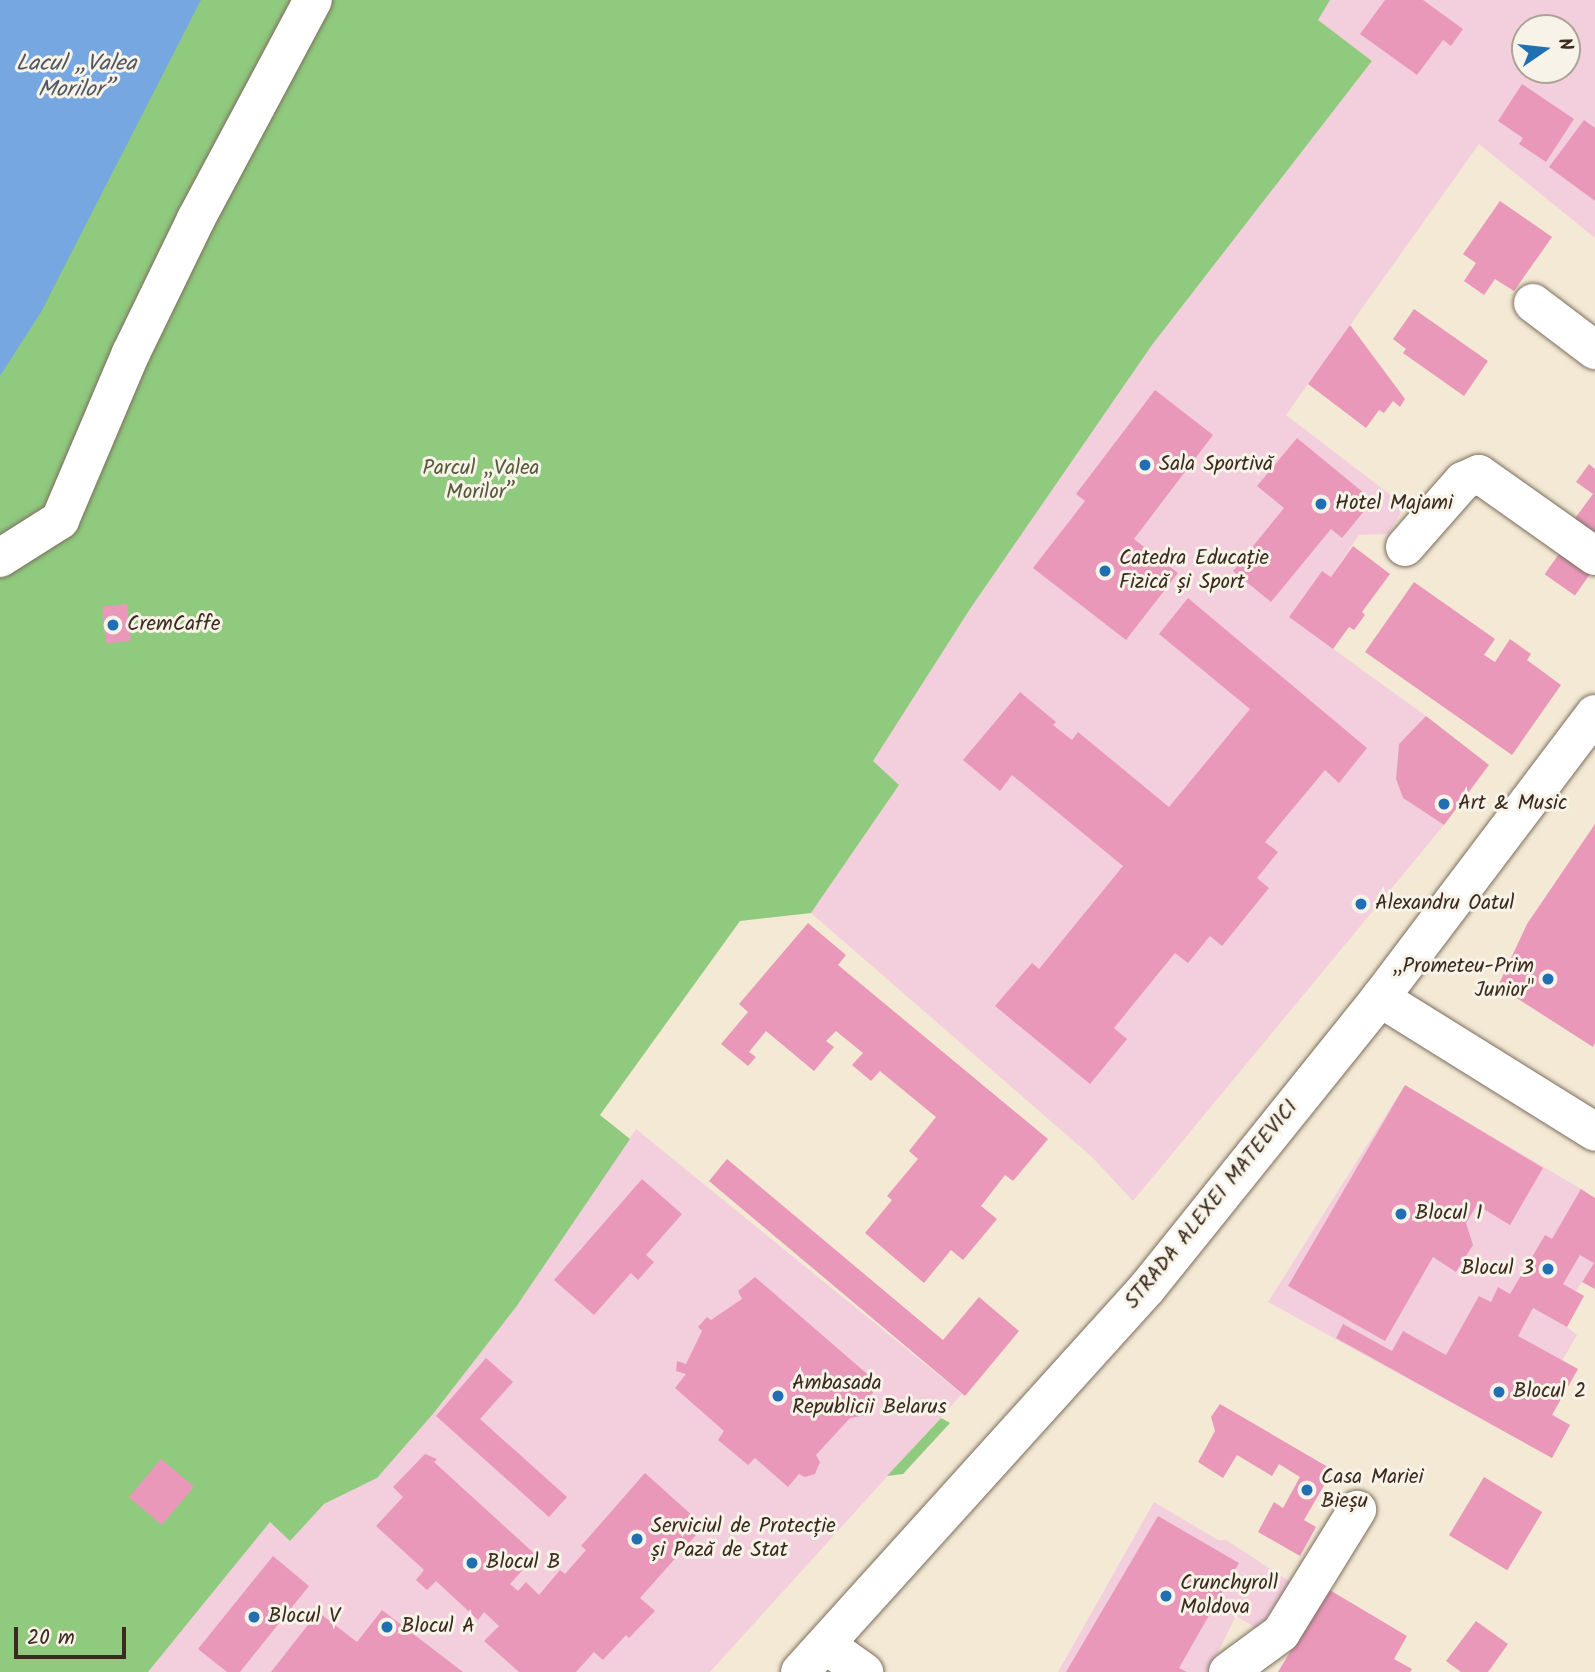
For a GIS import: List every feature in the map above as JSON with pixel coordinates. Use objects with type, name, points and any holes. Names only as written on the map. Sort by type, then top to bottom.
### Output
[{"type":"main road","points":[[0,558],[60,520],[131,353],[196,219],[313,0]]},
{"type":"main road","points":[[1533,303],[1595,350]]},
{"type":"main road","points":[[1405,547],[1463,481],[1479,474],[1595,556]]},
{"type":"main road","name":"STRADA ALEXEI MATEEVICI","points":[[800,1672],[1147,1288],[1380,998],[1595,715]]},
{"type":"main road","points":[[1380,998],[1595,1132]]},
{"type":"main road","points":[[1228,1672],[1281,1633],[1357,1510]]},
{"type":"main road","points":[[825,1645],[864,1672]]},
{"type":"shaded area","points":[[1330,0],[1595,0],[1595,238],[1479,144],[1286,415],[1405,506],[1388,534],[1359,535],[1331,577],[1322,571],[1289,617],[1426,716],[1399,744],[1396,779],[1403,798],[1444,825],[1133,1201],[1092,1157],[811,913],[899,785],[872,762],[970,609],[1152,345],[1372,61],[1317,20]]},
{"type":"shaded area","points":[[1405,1085],[1581,1189],[1594,1263],[1576,1291],[1584,1296],[1567,1327],[1577,1335],[1562,1361],[1552,1414],[1570,1425],[1552,1458],[1268,1302]]},
{"type":"shaded area","points":[[636,1129],[962,1394],[710,1672],[148,1672],[270,1522],[290,1540],[324,1504],[377,1478],[433,1414],[516,1307]]},
{"type":"shaded area","name":"Crunchyroll Moldova","points":[[1154,1502],[1218,1540],[1226,1540],[1301,1589],[1271,1637],[1236,1616],[1208,1672],[1058,1672]]},
{"type":"green space","name":"Parcul „Valea Morilor”","points":[[0,0],[1330,0],[1318,20],[1372,61],[1152,345],[970,609],[873,761],[899,785],[811,913],[740,921],[600,1115],[630,1139],[516,1307],[433,1414],[377,1478],[324,1504],[290,1541],[270,1522],[148,1672],[0,1672]]},
{"type":"green space","points":[[941,1418],[950,1423],[903,1474],[887,1476]]},
{"type":"water","name":"Lacul „Valea Morilor”","points":[[0,0],[201,0],[41,312],[0,376]]},
{"type":"building","points":[[1385,0],[1423,0],[1463,29],[1451,46],[1443,40],[1417,75],[1360,34]]},
{"type":"building","points":[[1522,84],[1574,119],[1546,162],[1519,144],[1523,138],[1498,121]]},
{"type":"building","points":[[1584,120],[1595,128],[1595,201],[1549,167]]},
{"type":"building","points":[[1500,201],[1552,237],[1514,291],[1495,279],[1484,295],[1464,281],[1476,263],[1463,254]]},
{"type":"building","points":[[1414,309],[1488,361],[1464,396],[1403,353],[1406,349],[1393,339]]},
{"type":"building","points":[[1350,325],[1405,399],[1400,407],[1393,401],[1384,413],[1379,410],[1366,428],[1308,384]]},
{"type":"building","points":[[1155,390],[1213,435],[1134,539],[1178,573],[1126,640],[1033,568],[1085,501],[1076,494]]},
{"type":"building","points":[[1297,438],[1364,493],[1356,502],[1365,510],[1342,538],[1331,529],[1271,602],[1233,571],[1284,508],[1257,486]]},
{"type":"building","points":[[1589,464],[1595,469],[1595,544],[1570,525],[1593,494],[1576,482]]},
{"type":"building","points":[[1353,546],[1390,574],[1362,612],[1365,615],[1354,630],[1349,627],[1333,649],[1289,617],[1322,571],[1331,577]]},
{"type":"building","points":[[1563,548],[1593,569],[1575,595],[1545,574]]},
{"type":"building","points":[[1414,582],[1495,639],[1484,655],[1495,662],[1510,639],[1531,654],[1527,660],[1561,685],[1512,755],[1365,652]]},
{"type":"building","points":[[1188,598],[1367,748],[1339,783],[1325,770],[1265,842],[1278,852],[1257,878],[1269,888],[1222,946],[1210,936],[1188,963],[1175,953],[1114,1028],[1127,1039],[1090,1084],[995,1006],[1032,963],[1039,969],[1123,866],[1012,775],[1000,791],[963,760],[1020,692],[1056,722],[1053,725],[1072,740],[1078,732],[1169,807],[1250,709],[1159,634]]},
{"type":"building","points":[[127,604],[131,641],[106,643],[102,607]]},
{"type":"building","points":[[1426,716],[1489,765],[1444,825],[1403,798],[1396,779],[1399,744]]},
{"type":"building","points":[[1595,824],[1593,1047],[1498,986],[1527,924]]},
{"type":"building","points":[[808,923],[846,955],[838,965],[1048,1139],[1013,1181],[1005,1175],[981,1206],[997,1219],[963,1260],[951,1250],[924,1283],[865,1233],[892,1200],[887,1196],[918,1159],[909,1151],[936,1117],[880,1071],[871,1081],[852,1065],[863,1053],[836,1031],[826,1041],[834,1047],[814,1071],[766,1031],[749,1052],[756,1057],[748,1066],[721,1044],[748,1012],[739,1004]]},
{"type":"building","name":"Blocul 1","points":[[1405,1085],[1543,1168],[1510,1225],[1477,1205],[1466,1223],[1473,1245],[1456,1272],[1433,1257],[1385,1341],[1288,1286]]},
{"type":"building","points":[[727,1159],[943,1340],[979,1297],[1019,1331],[965,1396],[709,1181]]},
{"type":"building","points":[[642,1179],[682,1214],[646,1255],[654,1262],[638,1280],[631,1273],[594,1315],[554,1280]]},
{"type":"building","name":"Blocul 2","points":[[1581,1189],[1595,1198],[1595,1289],[1582,1282],[1594,1263],[1580,1255],[1563,1284],[1584,1296],[1567,1327],[1533,1308],[1518,1336],[1578,1369],[1552,1415],[1570,1425],[1552,1458],[1336,1338],[1343,1324],[1392,1351],[1403,1331],[1446,1355],[1479,1296],[1491,1302],[1498,1287],[1510,1294],[1545,1235],[1552,1239]]},
{"type":"building","points":[[755,1277],[880,1385],[868,1398],[867,1415],[850,1418],[816,1455],[820,1462],[815,1474],[805,1477],[799,1474],[788,1487],[755,1458],[748,1465],[718,1440],[724,1431],[675,1388],[686,1374],[676,1371],[677,1361],[686,1364],[702,1331],[698,1327],[707,1317],[711,1320],[742,1299],[738,1291]]},
{"type":"building","points":[[486,1358],[513,1382],[480,1419],[567,1497],[549,1517],[436,1416]]},
{"type":"building","name":"Casa Mariei Bieșu","points":[[1220,1404],[1333,1470],[1304,1520],[1316,1527],[1300,1556],[1258,1532],[1274,1502],[1283,1508],[1300,1477],[1279,1464],[1272,1476],[1237,1455],[1223,1478],[1198,1462],[1215,1431],[1211,1417]]},
{"type":"building","name":"Blocul B","points":[[425,1454],[437,1459],[434,1462],[536,1555],[510,1584],[518,1591],[526,1582],[539,1595],[560,1570],[565,1574],[586,1550],[581,1546],[645,1473],[704,1526],[640,1598],[655,1611],[629,1638],[626,1635],[603,1660],[594,1652],[576,1672],[519,1672],[484,1641],[499,1626],[484,1612],[478,1620],[436,1581],[427,1590],[416,1580],[424,1570],[376,1526],[403,1497],[393,1487]]},
{"type":"building","points":[[161,1459],[194,1487],[162,1525],[129,1497]]},
{"type":"building","points":[[1484,1477],[1542,1512],[1507,1570],[1449,1535]]},
{"type":"building","name":"Crunchyroll Moldova","points":[[1158,1516],[1239,1563],[1179,1668],[1187,1672],[1066,1672]]},
{"type":"building","name":"Blocul V","points":[[273,1556],[309,1586],[240,1672],[227,1672],[198,1649]]},
{"type":"building","points":[[1328,1589],[1407,1636],[1394,1659],[1412,1669],[1410,1672],[1278,1672]]},
{"type":"building","name":"Blocul A","points":[[382,1610],[463,1672],[271,1672],[318,1612],[357,1642]]},
{"type":"building","points":[[1476,1621],[1508,1644],[1488,1672],[1461,1672],[1446,1661]]},
{"type":"place","name":"Sala Sportivă","points":[[1145,465]]},
{"type":"place","name":"Hotel Majami","points":[[1321,504]]},
{"type":"place","name":"Catedra Educație Fizică și Sport","points":[[1105,571]]},
{"type":"place","name":"CremCaffe","points":[[113,625]]},
{"type":"place","name":"Art & Music","points":[[1444,804]]},
{"type":"place","name":"Alexandru Oatul","points":[[1361,904]]},
{"type":"place","name":",,Prometeu-Prim Junior\"","points":[[1548,979]]},
{"type":"place","name":"Blocul 1","points":[[1401,1214]]},
{"type":"place","name":"Blocul 3","points":[[1548,1269]]},
{"type":"place","name":"Blocul 2","points":[[1499,1392]]},
{"type":"place","name":"Ambasada Republicii Belarus","points":[[778,1396]]},
{"type":"place","name":"Casa Mariei Bieșu","points":[[1307,1490]]},
{"type":"place","name":"Serviciul de Protecție și Pază de Stat","points":[[637,1539]]},
{"type":"place","name":"Blocul B","points":[[472,1563]]},
{"type":"place","name":"Crunchyroll Moldova","points":[[1166,1596]]},
{"type":"place","name":"Blocul V","points":[[254,1617]]},
{"type":"place","name":"Blocul A","points":[[387,1627]]}]
